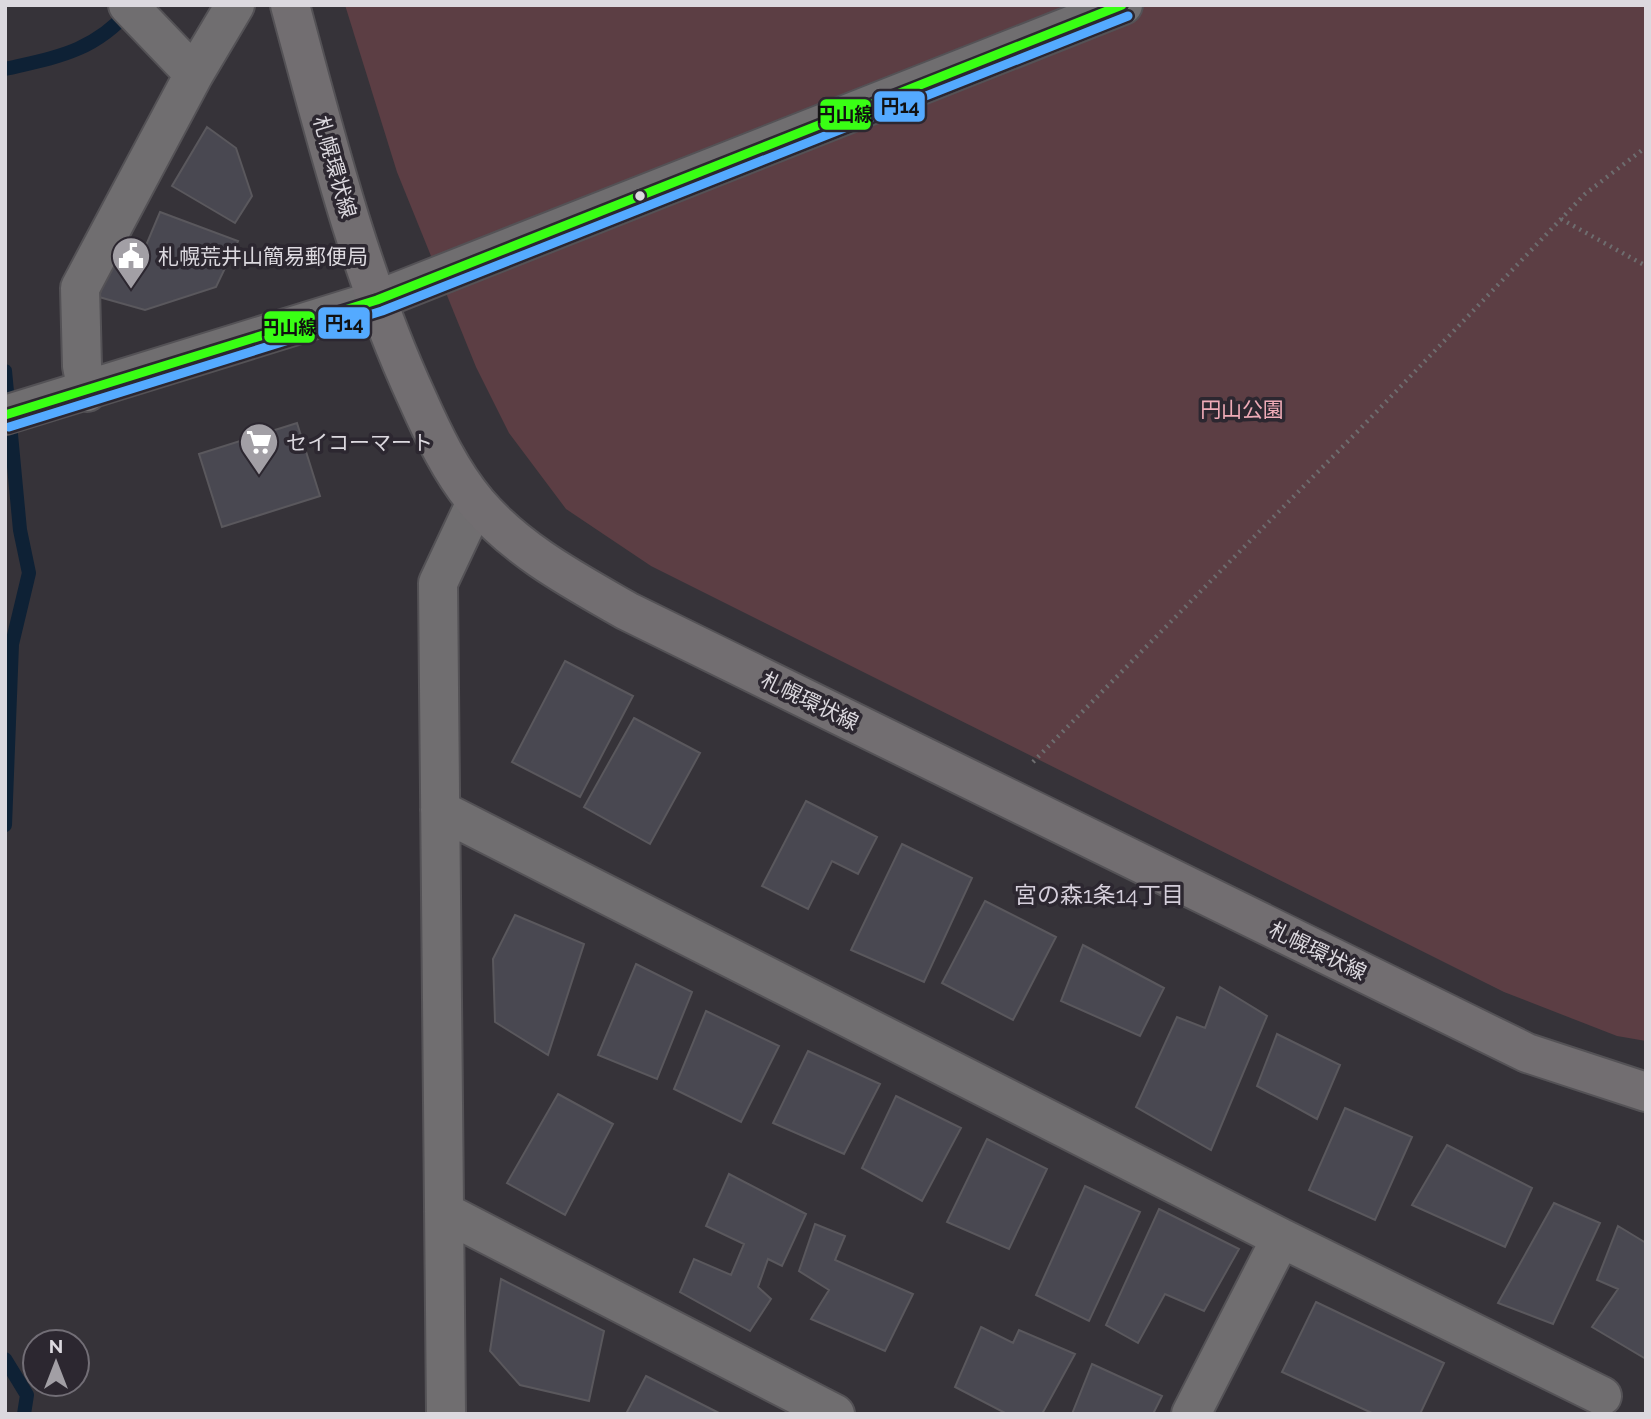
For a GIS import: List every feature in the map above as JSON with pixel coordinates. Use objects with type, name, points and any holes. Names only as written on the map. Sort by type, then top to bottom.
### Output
[{"type":"main road","name":"札幌環状線","points":[[290,5],[351,226],[405,371],[438,443],[476,502],[512,538],[557,571],[627,611],[1527,1053],[1646,1092]]},
{"type":"street","points":[[128,5],[181,60]]},
{"type":"street","points":[[87,392],[82,366],[80,288],[181,60],[235,5]]},
{"type":"street","points":[[5,415],[87,392],[377,300],[1123,5]]},
{"type":"street","points":[[446,1414],[438,583],[476,502]]},
{"type":"street","points":[[440,810],[1281,1238],[1602,1396]]},
{"type":"street","points":[[444,1212],[835,1414]]},
{"type":"street","points":[[1191,1414],[1281,1238]]},
{"type":"path","points":[[1001,795],[1359,431],[1585,194],[1646,147]]},
{"type":"path","points":[[1561,219],[1646,266]]},
{"type":"green space","name":"円山公園","points":[[345,5],[1646,5],[1646,1041],[1617,1036],[1504,992],[651,566],[566,509],[509,433],[476,367],[397,172]]},
{"type":"building","points":[[207,127],[236,148],[252,196],[235,223],[172,186]]},
{"type":"building","points":[[160,212],[238,241],[216,287],[145,310],[99,297],[113,250],[142,255]]},
{"type":"building","points":[[297,423],[320,496],[222,527],[199,454]]},
{"type":"building","points":[[565,661],[633,696],[580,797],[512,762]]},
{"type":"building","points":[[634,718],[700,753],[650,844],[584,807]]},
{"type":"building","points":[[806,801],[877,837],[858,874],[832,861],[808,909],[762,886]]},
{"type":"building","points":[[902,844],[972,878],[924,982],[851,950]]},
{"type":"building","points":[[985,901],[1056,937],[1013,1020],[942,983]]},
{"type":"building","points":[[515,915],[584,944],[548,1055],[495,1022],[493,959]]},
{"type":"building","points":[[1083,945],[1164,988],[1140,1036],[1061,1001]]},
{"type":"building","points":[[636,964],[692,992],[657,1079],[598,1055]]},
{"type":"building","points":[[1220,987],[1267,1016],[1211,1150],[1136,1107],[1177,1017],[1205,1028]]},
{"type":"building","points":[[706,1011],[779,1046],[741,1122],[674,1089]]},
{"type":"building","points":[[1277,1034],[1340,1065],[1317,1119],[1257,1086]]},
{"type":"building","points":[[808,1051],[880,1084],[844,1154],[773,1123]]},
{"type":"building","points":[[558,1094],[613,1124],[565,1215],[507,1183]]},
{"type":"building","points":[[896,1096],[961,1128],[922,1201],[862,1168]]},
{"type":"building","points":[[1345,1108],[1412,1137],[1375,1220],[1309,1190]]},
{"type":"building","points":[[987,1139],[1047,1169],[1009,1249],[947,1222]]},
{"type":"building","points":[[1447,1145],[1532,1188],[1505,1247],[1412,1205]]},
{"type":"building","points":[[729,1174],[806,1214],[782,1266],[768,1259],[758,1287],[771,1299],[750,1331],[680,1292],[694,1259],[731,1275],[744,1244],[706,1226]]},
{"type":"building","points":[[1085,1186],[1140,1212],[1089,1321],[1036,1295]]},
{"type":"building","points":[[1554,1203],[1600,1223],[1553,1324],[1498,1303]]},
{"type":"building","points":[[1159,1209],[1239,1249],[1204,1311],[1165,1294],[1138,1343],[1106,1325]]},
{"type":"building","points":[[815,1224],[845,1236],[835,1260],[913,1294],[885,1351],[811,1319],[829,1290],[799,1271]]},
{"type":"building","points":[[1618,1226],[1646,1243],[1646,1359],[1592,1327],[1618,1289],[1597,1280]]},
{"type":"building","points":[[501,1279],[604,1331],[589,1401],[520,1385],[490,1351]]},
{"type":"building","points":[[1316,1302],[1444,1363],[1420,1414],[1374,1414],[1282,1372]]},
{"type":"building","points":[[981,1327],[1013,1343],[1019,1330],[1075,1354],[1042,1414],[1007,1414],[955,1387]]},
{"type":"building","points":[[1092,1364],[1162,1396],[1153,1414],[1072,1414]]},
{"type":"building","points":[[646,1376],[719,1413],[626,1414]]},
{"type":"waterway","points":[[5,69],[58,56],[88,44],[130,10]]},
{"type":"waterway","points":[[5,371],[20,530],[29,573],[12,644],[5,825]]},
{"type":"waterway","points":[[5,1359],[27,1395],[24,1414]]},
{"type":"transit line","name":"円山線","points":[[5,415],[377,300],[1122,5]]},
{"type":"transit line","name":"円14","points":[[9,427],[382,311],[1128,16]]},
{"type":"place","name":"札幌荒井山簡易郵便局","points":[[131,290]]},
{"type":"place","name":"セイコーマート","points":[[259,476]]},
{"type":"district","name":"宮の森1条14丁目","points":[[1099,894]]}]
